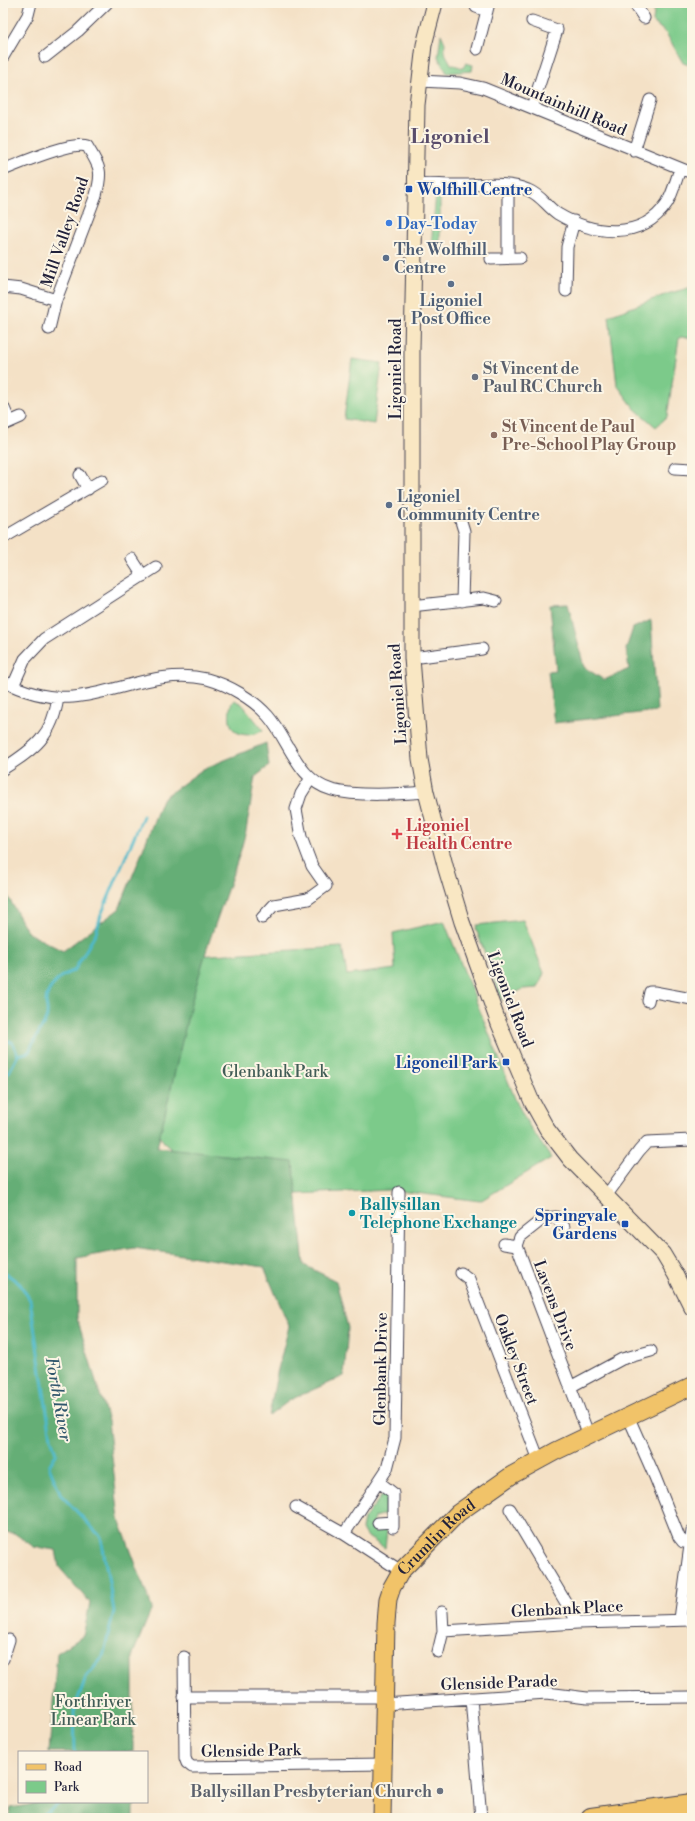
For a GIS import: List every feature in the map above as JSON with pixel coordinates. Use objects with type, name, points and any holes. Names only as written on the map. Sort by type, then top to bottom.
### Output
[{"type":"highway","points":[[591,1818],[692,1804]]},
{"type":"main road","name":"Crumlin Road","points":[[382,1818],[386,1623],[388,1599],[392,1587],[401,1571],[458,1513],[497,1484],[539,1460],[692,1386]]},
{"type":"street","points":[[3,57],[28,15],[31,3]]},
{"type":"street","points":[[45,57],[78,31],[107,3]]},
{"type":"street","name":"Ligoniel Road","points":[[435,3],[424,45],[418,105],[412,350],[412,658],[420,759],[426,792],[446,869],[462,922],[499,1024],[532,1102],[547,1129],[565,1152],[663,1254],[692,1308]]},
{"type":"street","points":[[634,3],[644,18]]},
{"type":"street","points":[[476,7],[488,7],[477,49]]},
{"type":"street","points":[[532,21],[557,30],[532,106]]},
{"type":"street","name":"Mountainhill Road","points":[[420,81],[471,84],[532,106],[634,151],[692,173]]},
{"type":"street","points":[[634,151],[650,100]]},
{"type":"street","name":"Mill Valley Road","points":[[3,170],[52,152],[81,144],[87,146],[100,169],[101,179],[96,195],[56,300],[49,329]]},
{"type":"street","points":[[416,185],[439,183],[452,185],[508,186],[528,190],[537,194],[557,214],[574,221],[612,231],[623,231],[642,225],[658,214],[667,203],[680,169]]},
{"type":"street","points":[[508,186],[508,258]]},
{"type":"street","points":[[566,290],[567,247],[574,221]]},
{"type":"street","points":[[491,259],[520,258]]},
{"type":"street","name":"Mill Valley Road","points":[[3,287],[21,289],[56,300]]},
{"type":"street","points":[[3,406],[6,423],[21,417]]},
{"type":"street","points":[[675,468],[692,469]]},
{"type":"street","points":[[80,475],[88,489]]},
{"type":"street","points":[[3,538],[102,480]]},
{"type":"street","points":[[460,518],[464,531],[462,601]]},
{"type":"street","points":[[132,559],[143,576]]},
{"type":"street","points":[[156,567],[44,639],[25,659],[8,683],[28,692],[58,697],[73,697],[160,678],[183,676],[206,679],[226,686],[248,698],[268,716],[304,771],[312,778],[332,790],[399,794],[426,792]]},
{"type":"street","points":[[411,606],[484,598],[496,601]]},
{"type":"street","points":[[412,658],[482,649]]},
{"type":"street","points":[[3,769],[27,754],[43,739],[52,724],[56,713],[58,697]]},
{"type":"street","points":[[262,918],[274,905],[308,899],[326,886],[312,866],[301,837],[296,809],[301,794],[312,778]]},
{"type":"street","points":[[648,1002],[650,992],[692,999]]},
{"type":"street","points":[[606,1196],[647,1142],[692,1140]]},
{"type":"street","name":"Glenbank Drive","points":[[344,1534],[387,1469],[395,1438],[399,1192]]},
{"type":"street","name":"Lavens Drive","points":[[564,1227],[556,1217],[544,1218],[520,1237],[517,1246],[589,1436]]},
{"type":"street","points":[[504,1244],[517,1246]]},
{"type":"street","name":"Oakley Street","points":[[461,1274],[469,1278],[539,1460]]},
{"type":"street","points":[[570,1387],[622,1359],[651,1351]]},
{"type":"street","points":[[628,1416],[679,1537],[683,1542],[691,1538]]},
{"type":"street","points":[[378,1482],[393,1492],[393,1525],[378,1523]]},
{"type":"street","points":[[296,1507],[344,1534],[401,1571]]},
{"type":"street","points":[[510,1509],[578,1623]]},
{"type":"street","points":[[680,1619],[691,1538]]},
{"type":"street","points":[[438,1652],[443,1631],[442,1612]]},
{"type":"street","name":"Glenbank Place","points":[[443,1631],[578,1623],[680,1619],[692,1620]]},
{"type":"street","points":[[3,1659],[9,1640]]},
{"type":"street","name":"Glenside Park","points":[[184,1657],[185,1758],[187,1763],[192,1767],[384,1764]]},
{"type":"street","name":"Glenside Parade","points":[[385,1700],[471,1698],[547,1693],[587,1698],[689,1697]]},
{"type":"street","points":[[184,1697],[385,1700]]},
{"type":"street","points":[[471,1698],[481,1818]]},
{"type":"green space","points":[[655,3],[692,3],[692,66],[683,63],[666,33],[653,22]]},
{"type":"green space","points":[[441,34],[445,43],[444,51],[451,64],[463,68],[466,63],[473,65],[472,71],[447,73],[438,57]]},
{"type":"green space","points":[[436,194],[440,194],[440,248],[431,246]]},
{"type":"green space","points":[[692,287],[692,338],[679,338],[667,417],[656,427],[635,409],[617,385],[609,316],[667,294]]},
{"type":"green space","points":[[352,359],[382,363],[374,424],[344,419]]},
{"type":"green space","points":[[568,604],[584,667],[604,680],[629,669],[626,649],[633,628],[651,620],[657,711],[554,723],[548,671],[556,670],[550,605]]},
{"type":"green space","points":[[234,700],[242,704],[263,730],[256,734],[244,735],[234,730],[231,723],[230,710]]},
{"type":"green space","name":"Forthriver Linear Park","points":[[266,743],[269,766],[255,777],[246,831],[240,853],[208,945],[191,1003],[157,1148],[293,1162],[304,1265],[336,1281],[348,1328],[344,1376],[290,1400],[269,1416],[277,1373],[289,1326],[264,1267],[134,1248],[77,1258],[77,1318],[108,1421],[119,1519],[152,1608],[133,1654],[133,1751],[49,1751],[57,1653],[83,1636],[90,1603],[59,1567],[56,1550],[34,1547],[14,1533],[3,1532],[3,887],[28,933],[63,951],[119,909],[162,799],[203,769]]},
{"type":"green space","points":[[523,920],[544,973],[538,988],[523,989],[502,1000],[476,929],[477,925]]},
{"type":"green space","name":"Glenbank Park","points":[[444,921],[516,1101],[528,1124],[551,1158],[480,1201],[391,1190],[271,1195],[209,1176],[166,1145],[142,1111],[179,957],[342,947],[347,975],[395,969],[393,933]]},
{"type":"green space","points":[[383,1494],[387,1497],[388,1510],[385,1514],[374,1517],[374,1524],[384,1526],[387,1530],[385,1548],[366,1536],[362,1529],[364,1519]]},
{"type":"green space","points":[[39,1803],[134,1803],[134,1818],[8,1818],[11,1808]]},
{"type":"waterway","points":[[18,1055],[29,1052],[47,1017],[46,1001],[52,986],[60,978],[74,971],[96,933],[101,915],[143,816]]},
{"type":"waterway","name":"Forth River","points":[[3,1040],[12,1042],[18,1055]]},
{"type":"waterway","name":"Forth River","points":[[3,1073],[9,1072],[18,1055]]},
{"type":"waterway","name":"Forth River","points":[[3,1271],[20,1284],[30,1300],[51,1438],[56,1454],[49,1466],[61,1495],[101,1537],[114,1611],[103,1657],[86,1677],[74,1710],[75,1751]]},
{"type":"waterway","name":"Forth River","points":[[38,1818],[60,1803]]},
{"type":"place","name":"Wolfhill Centre","points":[[409,189]]},
{"type":"place","name":"Day-Today","points":[[389,223]]},
{"type":"place","name":"The Wolfhill Centre","points":[[386,258]]},
{"type":"place","name":"Ligoniel Post Office","points":[[451,284]]},
{"type":"place","name":"St Vincent de Paul RC Church","points":[[475,377]]},
{"type":"place","name":"St Vincent de Paul Pre-School Play Group","points":[[494,435]]},
{"type":"place","name":"Ligoniel Community Centre","points":[[389,505]]},
{"type":"place","name":"Ligoniel Health Centre","points":[[397,834]]},
{"type":"place","name":"Ligoneil Park","points":[[506,1062]]},
{"type":"place","name":"Ballysillan Telephone Exchange","points":[[352,1213]]},
{"type":"place","name":"Springvale Gardens","points":[[625,1224]]},
{"type":"place","name":"Ballysillan Presbyterian Church","points":[[440,1791]]},
{"type":"district","name":"Ligoniel","points":[[450,136]]}]
